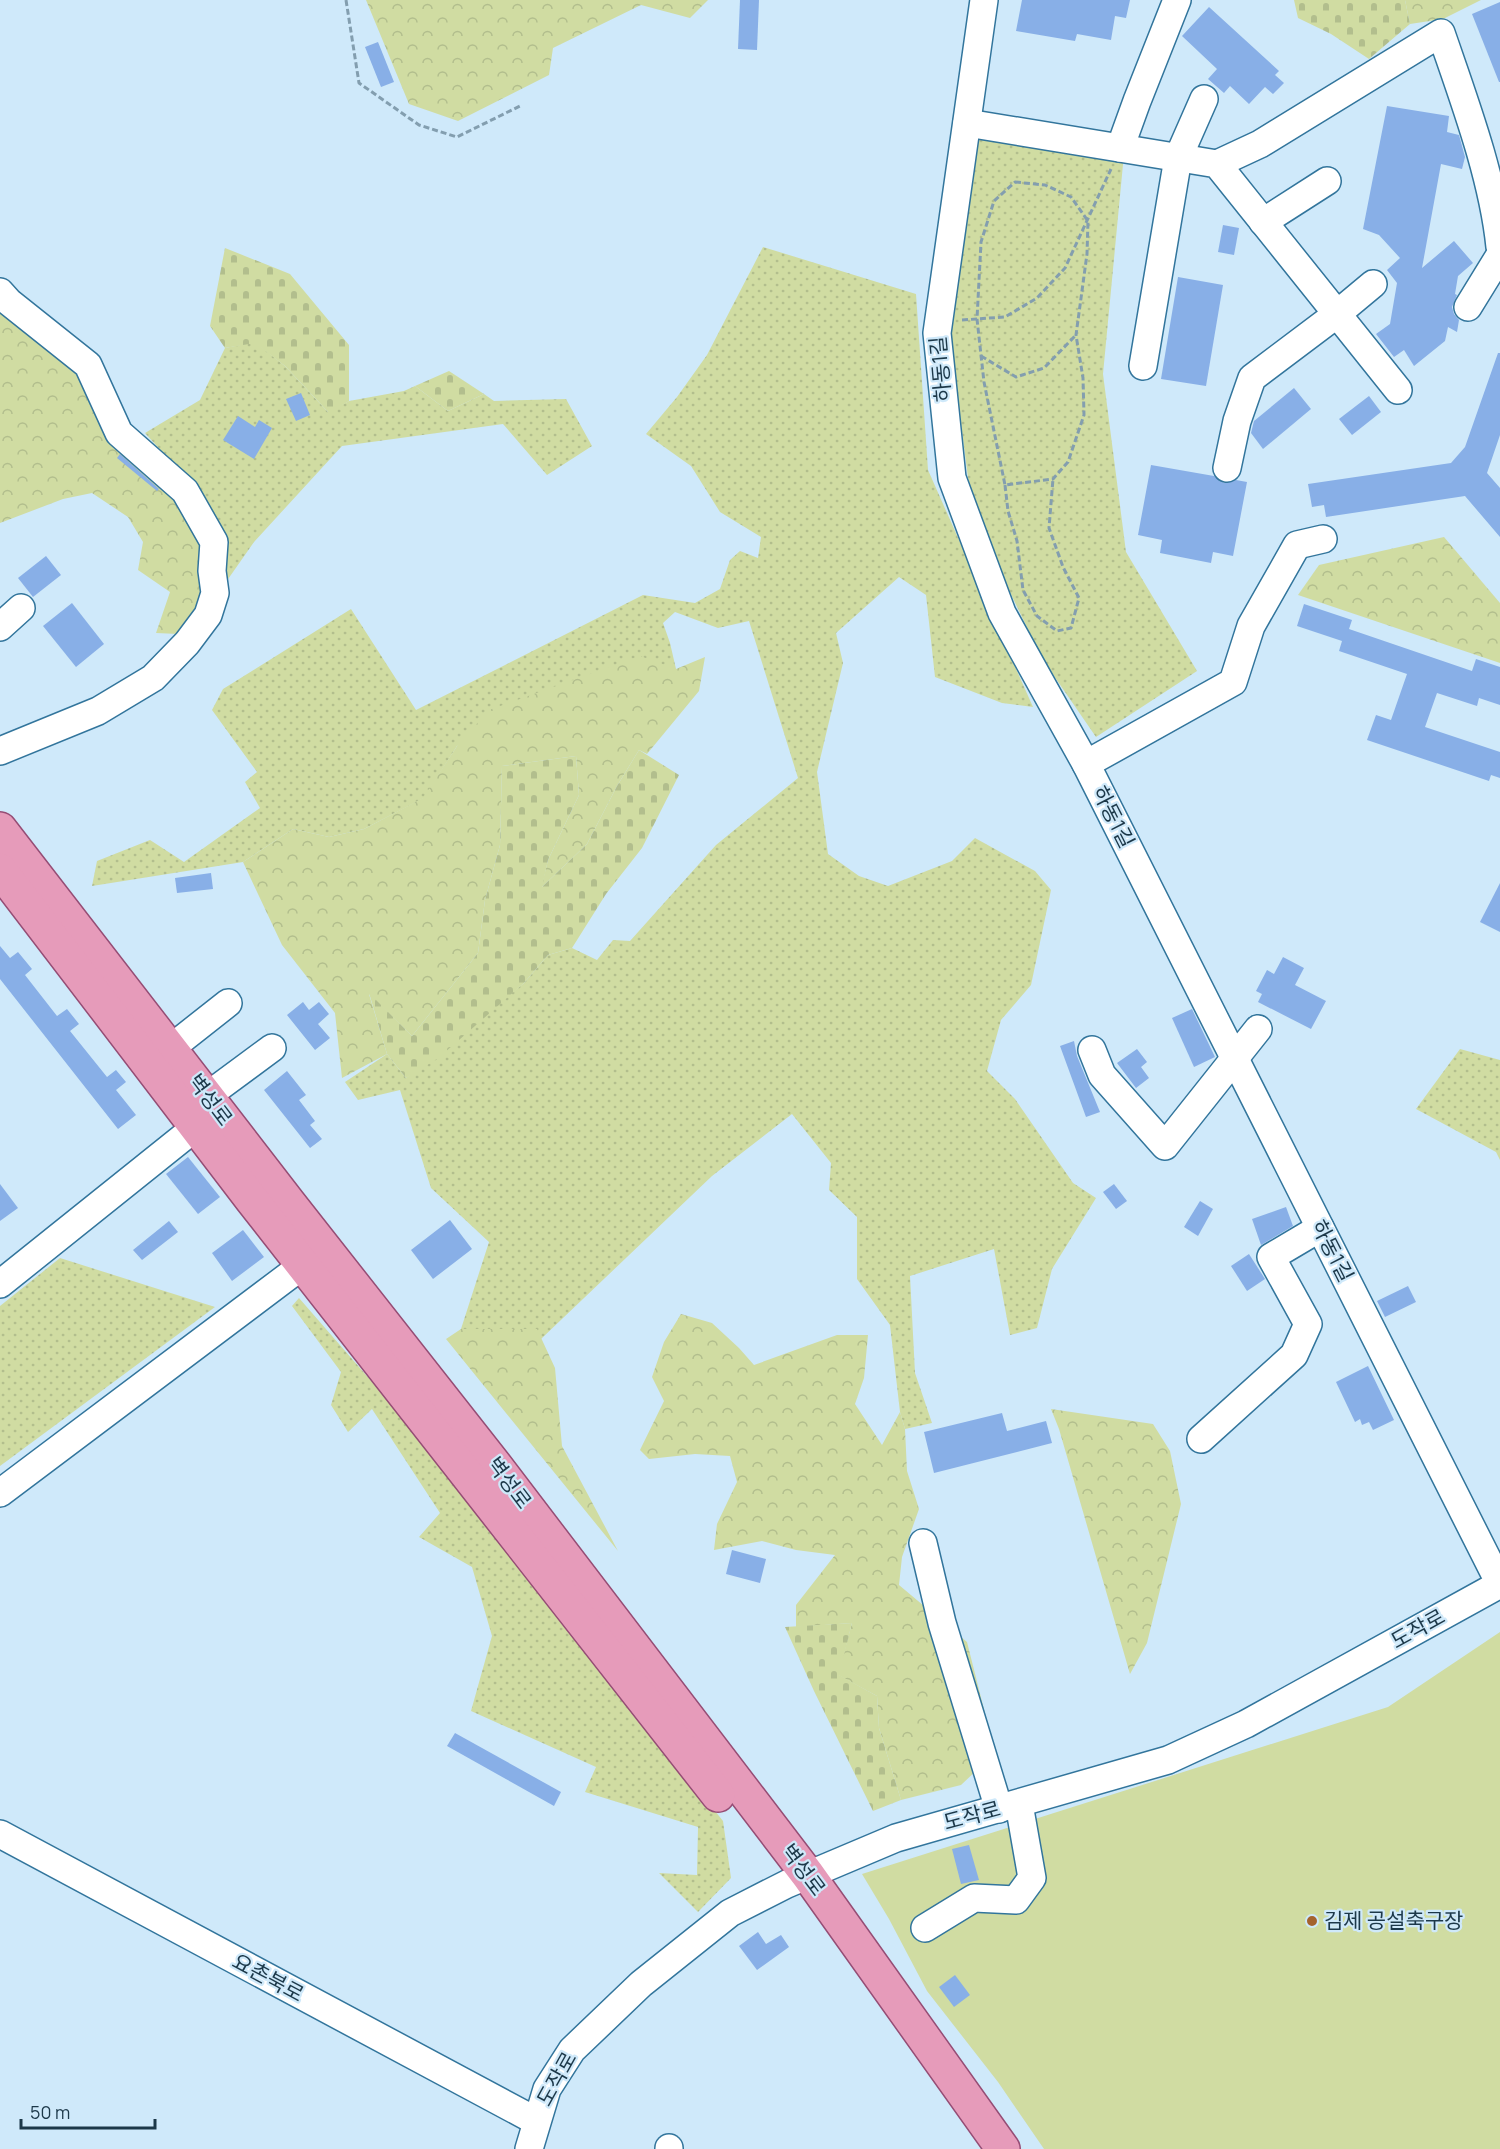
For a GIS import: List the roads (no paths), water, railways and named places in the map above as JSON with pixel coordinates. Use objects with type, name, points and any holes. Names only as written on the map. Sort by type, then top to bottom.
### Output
[{"type":"main road","name":"벽성로","points":[[0,829],[495,1466],[798,1879],[1003,2149]]},
{"type":"main road","name":"벽성로","points":[[0,870],[303,1264],[798,1879],[975,2149]]},
{"type":"street","name":"하동1길","points":[[984,0],[937,333],[952,478],[1002,613],[1086,764],[1500,1584]]},
{"type":"street","points":[[1120,148],[1177,0]]},
{"type":"street","points":[[967,123],[1216,164],[1260,144],[1441,33],[1465,102],[1480,156],[1497,222],[1500,248]]},
{"type":"street","points":[[1143,366],[1178,158],[1204,99]]},
{"type":"street","points":[[1216,164],[1398,390]]},
{"type":"street","points":[[1263,222],[1327,181]]},
{"type":"street","points":[[1468,307],[1500,255]]},
{"type":"street","points":[[1227,468],[1237,421],[1252,378],[1338,314],[1373,284]]},
{"type":"street","points":[[0,292],[9,302],[88,364],[119,434],[184,491],[214,542],[212,571],[215,593],[208,615],[194,634],[153,678],[98,711],[0,751]]},
{"type":"street","points":[[1086,764],[1233,682],[1251,626],[1297,545],[1323,539]]},
{"type":"street","points":[[0,627],[21,608]]},
{"type":"street","points":[[171,1048],[228,1004]]},
{"type":"street","points":[[1092,1050],[1102,1075],[1165,1146],[1258,1029]]},
{"type":"street","points":[[207,1096],[272,1048]]},
{"type":"street","points":[[0,1284],[196,1127]]},
{"type":"street","points":[[1201,1439],[1294,1354],[1308,1324],[1271,1257],[1320,1228]]},
{"type":"street","points":[[0,1493],[303,1264]]},
{"type":"street","points":[[923,1543],[942,1623],[1009,1806],[1032,1878],[1016,1900],[974,1898],[926,1928]]},
{"type":"street","name":"도작로","points":[[529,2149],[547,2090],[572,2050],[641,1984],[730,1913],[798,1879],[896,1838],[1168,1760],[1246,1724],[1500,1584]]},
{"type":"street","name":"요촌북로","points":[[0,1834],[536,2121]]},
{"type":"place","name":"김제 공설축구장","points":[[1312,1921]]}]
